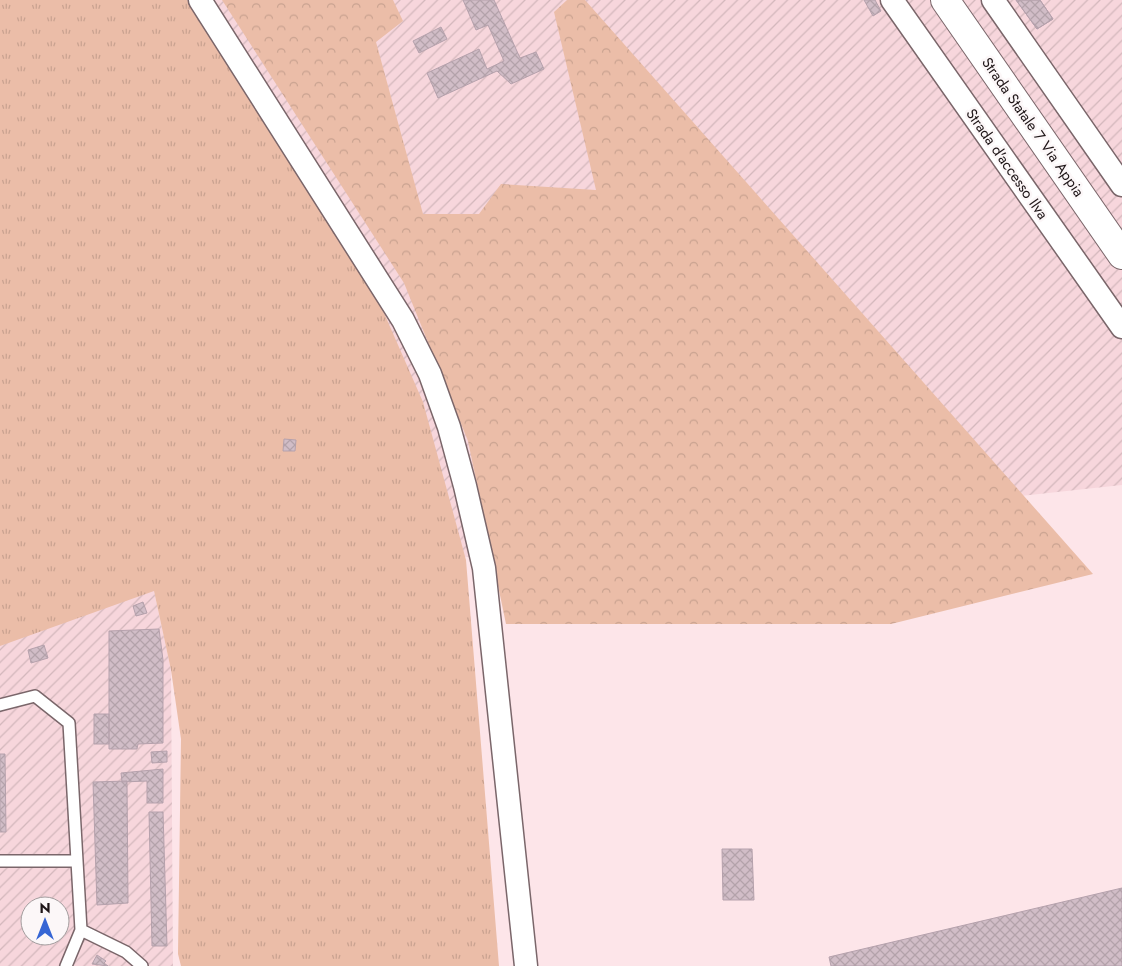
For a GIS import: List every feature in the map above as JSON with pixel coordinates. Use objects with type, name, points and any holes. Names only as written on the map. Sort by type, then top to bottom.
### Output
[{"type":"main road","name":"Strada Statale 7 Via Appia","points":[[945,0],[1122,255]]},
{"type":"street","points":[[200,0],[403,320],[430,374],[449,427],[466,486],[484,568],[526,966]]},
{"type":"street","name":"Strada d'accesso Ilva","points":[[892,0],[1122,328]]},
{"type":"street","points":[[993,0],[1122,185]]},
{"type":"lane","points":[[0,705],[35,696],[69,723],[80,930],[66,966]]},
{"type":"lane","points":[[0,861],[77,861]]},
{"type":"lane","points":[[80,930],[126,952],[142,966]]},
{"type":"shaded area","points":[[0,0],[1122,0],[1122,485],[154,591],[171,670],[173,966],[0,966]]},
{"type":"green space","points":[[0,0],[187,0],[377,297],[423,402],[466,560],[499,966],[181,966],[178,954],[181,739],[171,670],[154,591],[0,646]]},
{"type":"green space","points":[[222,0],[393,0],[403,21],[376,42],[423,214],[479,214],[501,184],[596,190],[554,12],[567,0],[585,0],[1093,574],[891,624],[506,624],[468,441],[404,283]]},
{"type":"building","points":[[463,0],[494,0],[520,58],[536,52],[544,69],[511,84],[497,71],[438,98],[427,73],[479,49],[487,69],[504,61],[488,25],[476,30]]},
{"type":"building","points":[[864,0],[875,0],[881,11],[873,16]]},
{"type":"building","points":[[1016,0],[1040,0],[1053,19],[1037,29]]},
{"type":"building","points":[[1016,0],[1040,0],[1053,19],[1037,29]]},
{"type":"building","points":[[441,27],[447,39],[419,53],[413,41]]},
{"type":"building","points":[[284,439],[296,440],[295,451],[283,451]]},
{"type":"building","points":[[143,602],[147,613],[136,616],[133,606]]},
{"type":"building","points":[[159,629],[163,660],[163,743],[138,744],[137,749],[109,749],[109,631]]},
{"type":"building","points":[[44,645],[48,658],[31,663],[28,650]]},
{"type":"building","points":[[94,714],[109,714],[109,744],[94,744]]},
{"type":"building","points":[[167,751],[167,762],[152,763],[151,752]]},
{"type":"building","points":[[0,754],[5,754],[6,832],[0,832]]},
{"type":"building","points":[[163,769],[163,803],[147,803],[147,781],[122,782],[121,773]]},
{"type":"building","points":[[127,781],[128,903],[97,905],[93,782]]},
{"type":"building","points":[[149,812],[163,812],[167,946],[152,946]]},
{"type":"building","points":[[722,849],[752,849],[754,900],[723,900]]},
{"type":"building","points":[[1122,888],[1122,966],[831,966],[829,957]]},
{"type":"building","points":[[97,955],[106,961],[104,963],[108,966],[92,964]]}]
